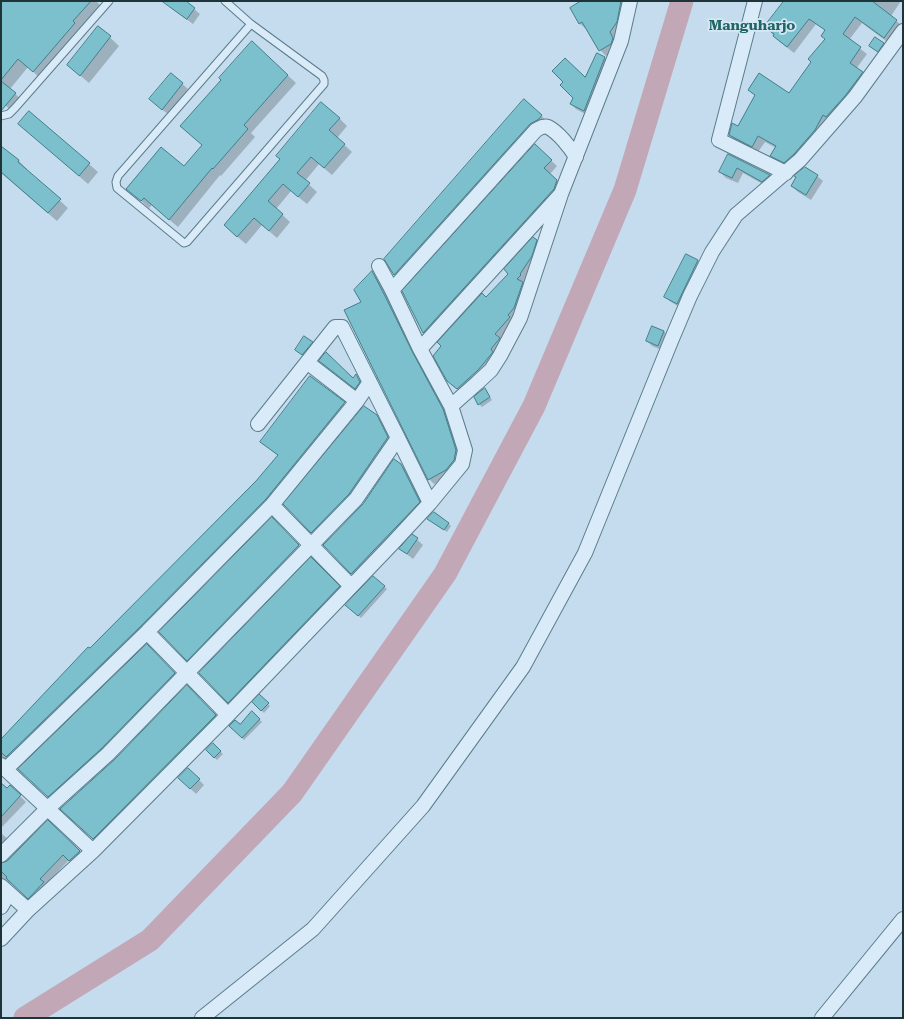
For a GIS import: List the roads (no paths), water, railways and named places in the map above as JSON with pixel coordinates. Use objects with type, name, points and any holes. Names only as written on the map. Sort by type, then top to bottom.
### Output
[{"type":"street","points":[[451,406],[478,384],[491,370],[520,318],[562,194],[621,41],[630,1]]},
{"type":"street","points":[[755,1],[719,140],[786,173]]},
{"type":"street","points":[[202,1018],[313,929],[423,806],[523,667],[585,553],[671,341],[690,296],[712,252],[736,215],[800,160],[855,98],[903,31]]},
{"type":"street","points":[[392,290],[536,130],[541,127],[547,127],[566,142],[576,157]]},
{"type":"street","points":[[420,349],[562,194]]},
{"type":"street","points":[[1,939],[28,910],[93,851],[228,715],[392,545],[430,503],[462,464],[465,450],[451,406],[420,349],[379,266]]},
{"type":"street","points":[[258,424],[308,363],[335,327],[342,327],[430,503]]},
{"type":"street","points":[[308,363],[358,401]]},
{"type":"street","points":[[93,851],[3,767],[147,632],[272,505],[358,401],[370,382]]},
{"type":"street","points":[[1,855],[47,809],[108,754],[356,499],[398,438]]},
{"type":"street","points":[[272,505],[351,586]]},
{"type":"street","points":[[147,632],[228,715]]},
{"type":"street","points":[[1,907],[5,890],[28,910]]},
{"type":"street","points":[[822,1018],[903,919]]},
{"type":"lane","points":[[1,116],[9,114],[15,108],[109,1]]},
{"type":"lane","points":[[225,1],[251,24],[322,76],[324,84],[188,242],[184,243],[117,188],[116,182],[118,176],[251,24]]},
{"type":"waterway","points":[[25,1018],[150,940],[292,793],[445,574],[534,406],[625,190],[682,1]]},
{"type":"district","name":"Manguharjo","points":[[752,26]]}]
